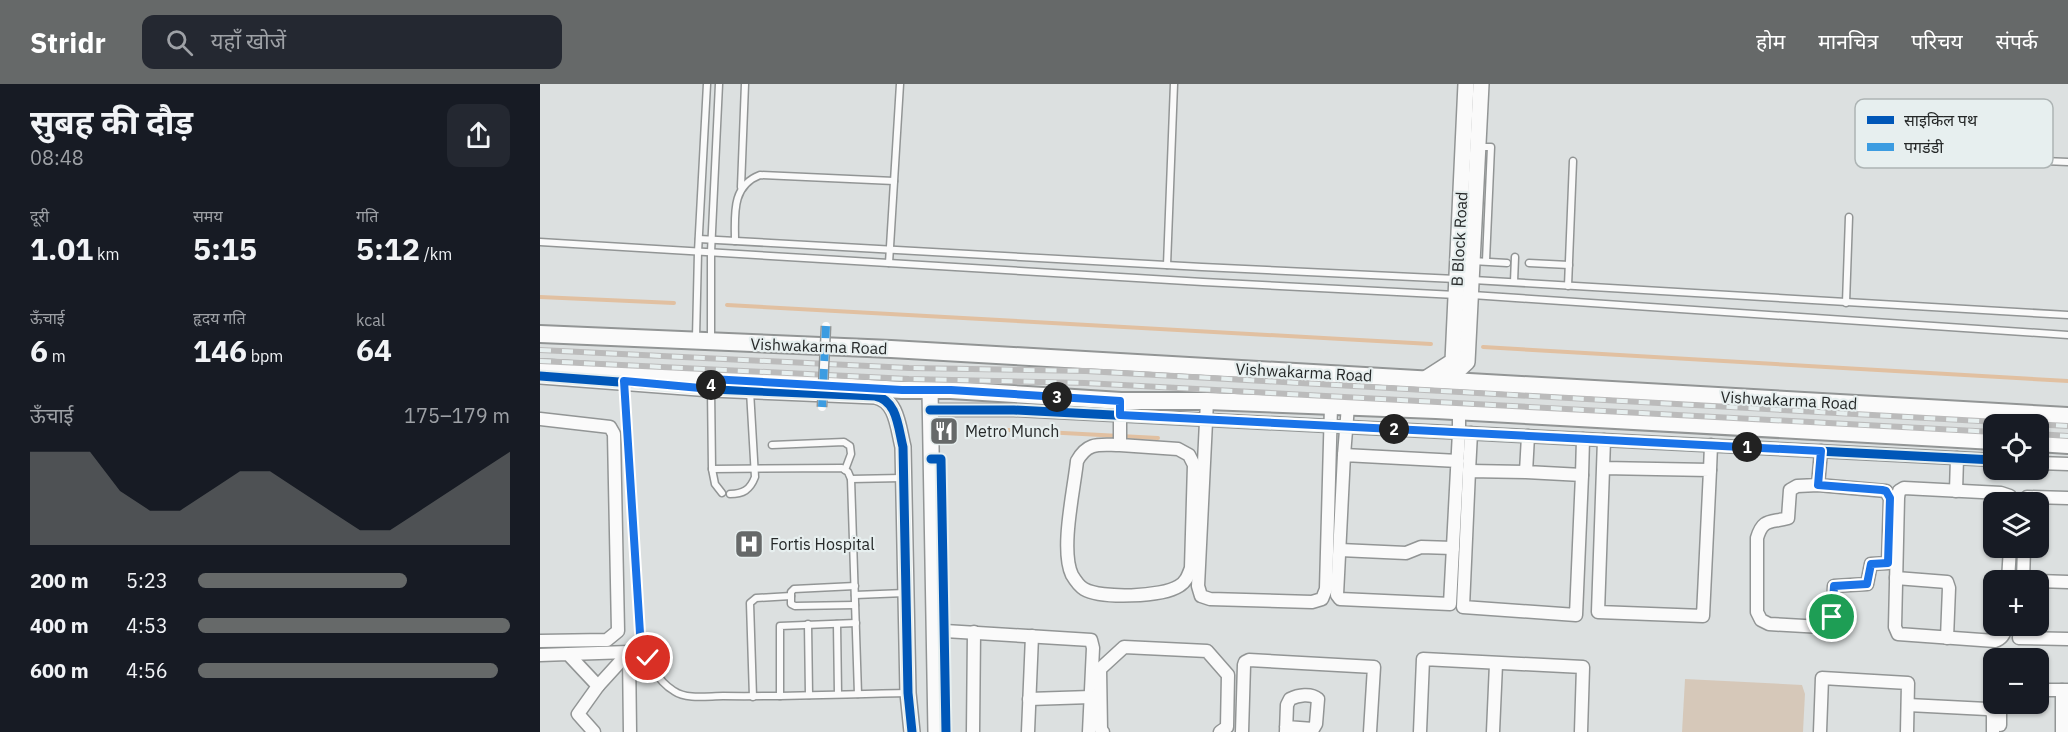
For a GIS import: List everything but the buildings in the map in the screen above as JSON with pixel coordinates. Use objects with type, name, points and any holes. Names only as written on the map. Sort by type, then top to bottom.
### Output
[{"type":"main road","name":"Vishwakarma Road","points":[[540,334],[891,349],[2068,416]]},
{"type":"main road","name":"Vishwakarma Road","points":[[540,368],[616,378],[711,384],[930,390],[1120,408],[1208,401],[1348,406],[1983,440]]},
{"type":"main road","points":[[1936,409],[1944,421],[1942,432],[1937,438]]},
{"type":"main road","points":[[1964,410],[1957,421],[1960,436],[1964,439]]},
{"type":"main road","points":[[2049,444],[2068,445]]},
{"type":"street","name":"B Block Road","points":[[1425,379],[1453,361],[1463,287],[1466,84]]},
{"type":"street","points":[[1447,381],[1467,362],[1463,287],[1479,261],[1480,84]]},
{"type":"street","points":[[822,407],[826,326]]},
{"type":"street","points":[[540,376],[616,378]]},
{"type":"street","points":[[749,385],[883,398],[889,402],[903,447],[908,693],[912,732]]},
{"type":"street","points":[[930,390],[936,732]]},
{"type":"street","points":[[1208,401],[1198,586],[1201,596],[1210,599],[1312,602],[1322,599],[1326,590],[1331,406]]},
{"type":"street","points":[[1348,406],[1337,595],[1340,599],[1450,604],[1458,461],[1465,433]]},
{"type":"street","points":[[930,410],[1120,408],[1206,419],[1983,459]]},
{"type":"street","points":[[1120,408],[1120,445]]},
{"type":"street","points":[[1459,411],[1465,433],[1469,471],[1463,607],[1576,615],[1583,439]]},
{"type":"street","points":[[540,419],[599,424],[610,427],[614,434],[618,632],[607,640],[540,642]]},
{"type":"street","points":[[1526,472],[1528,436]]},
{"type":"street","points":[[1604,440],[1598,612],[1703,616],[1711,445]]},
{"type":"street","points":[[1095,445],[1120,445],[1178,449],[1189,455],[1194,465],[1191,568],[1187,580],[1178,587],[1162,593],[1144,596],[1094,593],[1083,588],[1073,577],[1068,564],[1066,548],[1077,461],[1083,450],[1095,445]]},
{"type":"street","points":[[1818,485],[1821,451]]},
{"type":"street","points":[[1344,455],[1458,461]]},
{"type":"street","points":[[1956,491],[1957,458]]},
{"type":"street","points":[[2049,463],[2068,464]]},
{"type":"street","points":[[1603,468],[1710,470]]},
{"type":"street","points":[[1469,471],[1582,475]]},
{"type":"street","points":[[1818,485],[1886,491],[1890,498],[1888,563],[1871,564],[1867,584],[1834,586],[1832,617],[1829,624],[1822,627],[1769,624],[1761,620],[1757,612],[1757,538],[1760,527],[1768,521],[1788,518],[1790,490],[1797,486],[1818,485]]},
{"type":"street","points":[[1983,492],[1904,488],[1899,491],[1895,627],[1898,634],[2000,640],[2003,636]]},
{"type":"street","points":[[2049,498],[2068,498]]},
{"type":"street","points":[[1340,550],[1406,553],[1421,547],[1453,548]]},
{"type":"street","points":[[1896,578],[1947,582],[1949,588],[1947,638]]},
{"type":"street","points":[[2049,581],[2068,582]]},
{"type":"street","points":[[934,632],[974,632],[1091,640],[1093,648],[1089,732]]},
{"type":"street","points":[[973,732],[974,632]]},
{"type":"street","points":[[1028,732],[1032,636]]},
{"type":"street","points":[[2019,636],[2019,638],[2068,639]]},
{"type":"street","points":[[1103,732],[1101,730],[1100,669],[1124,647],[1207,651],[1228,675],[1227,727],[1220,732]]},
{"type":"street","points":[[540,655],[628,652]]},
{"type":"street","points":[[594,732],[578,714],[598,686],[628,652]]},
{"type":"street","points":[[628,652],[630,732]]},
{"type":"street","points":[[568,654],[598,686]]},
{"type":"street","points":[[1420,732],[1423,659],[1583,667],[1581,732]]},
{"type":"street","points":[[1242,732],[1244,665],[1249,660],[1374,667],[1370,732]]},
{"type":"street","points":[[1493,732],[1496,664]]},
{"type":"street","points":[[1820,732],[1822,678],[1908,683],[1907,732]]},
{"type":"street","points":[[2049,690],[2065,690],[2062,732]]},
{"type":"street","points":[[1029,699],[1091,697]]},
{"type":"street","points":[[1908,705],[1987,709],[1992,711],[1994,716],[1993,732]]},
{"type":"street","points":[[2000,714],[2000,732]]},
{"type":"lane","points":[[703,342],[698,252],[707,84]]},
{"type":"lane","points":[[703,342],[712,239],[719,84]]},
{"type":"lane","points":[[741,188],[745,84]]},
{"type":"lane","points":[[889,263],[900,84]]},
{"type":"lane","points":[[1167,265],[1174,84]]},
{"type":"lane","points":[[1568,286],[1573,161]]},
{"type":"lane","points":[[2053,161],[2068,162]]},
{"type":"lane","points":[[735,241],[735,200],[741,188],[751,178],[760,175],[894,181]]},
{"type":"lane","points":[[1846,303],[1849,217]]},
{"type":"lane","points":[[699,239],[1167,265],[2068,335]]},
{"type":"lane","points":[[540,242],[1191,282],[1463,287],[1514,282],[2068,315]]},
{"type":"lane","points":[[1514,282],[1515,258]]},
{"type":"lane","points":[[1479,261],[1506,263]]},
{"type":"lane","points":[[1529,263],[1569,265]]},
{"type":"lane","points":[[616,378],[640,633],[643,647],[654,671],[674,692],[685,696],[753,697],[908,693]]},
{"type":"lane","points":[[711,384],[712,469],[715,484],[722,493]]},
{"type":"lane","points":[[730,494],[741,494],[748,490],[752,485],[756,468],[749,385]]},
{"type":"lane","points":[[772,445],[847,443],[851,450],[845,470]]},
{"type":"lane","points":[[712,469],[842,468],[851,479],[858,694]]},
{"type":"lane","points":[[851,479],[903,478]]},
{"type":"lane","points":[[855,586],[794,589],[791,596],[791,604],[795,606],[855,604]]},
{"type":"lane","points":[[855,595],[906,593]]},
{"type":"lane","points":[[753,697],[750,603],[756,598],[791,596]]},
{"type":"lane","points":[[780,696],[779,628],[783,625],[856,623]]},
{"type":"lane","points":[[808,624],[809,695]]},
{"type":"lane","points":[[837,624],[838,694]]},
{"type":"shaded area","points":[[1685,679],[1802,685],[1805,694],[1803,732],[1682,732]]},
{"type":"waterway","points":[[540,297],[674,303]]},
{"type":"waterway","points":[[727,305],[1431,344]]},
{"type":"waterway","points":[[1483,347],[2068,381]]},
{"type":"waterway","points":[[970,428],[1158,438]]},
{"type":"railway","points":[[540,350],[909,368],[1086,371],[2068,426]]},
{"type":"railway","points":[[540,361],[909,379],[1085,383],[1983,431]]},
{"type":"railway","points":[[2049,435],[2068,436]]},
{"type":"marked path","points":[[822,407],[826,326]]},
{"type":"cycle path","points":[[540,376],[711,389],[875,396],[888,403],[898,423],[903,447],[908,693],[912,732]]},
{"type":"cycle path","points":[[930,410],[1014,410],[1983,459]]},
{"type":"cycle path","points":[[931,459],[941,459],[946,732]]},
{"type":"place","name":"Metro Munch","points":[[944,431]]},
{"type":"place","name":"Fortis Hospital","points":[[749,544]]},
{"type":"route","points":[[648,658],[640,633],[624,381],[711,389],[711,379],[870,389],[951,390],[1120,401],[1120,415],[1821,451],[1818,485],[1882,490],[1886,491],[1890,498],[1888,563],[1871,564],[1867,584],[1834,586],[1832,617]]}]
